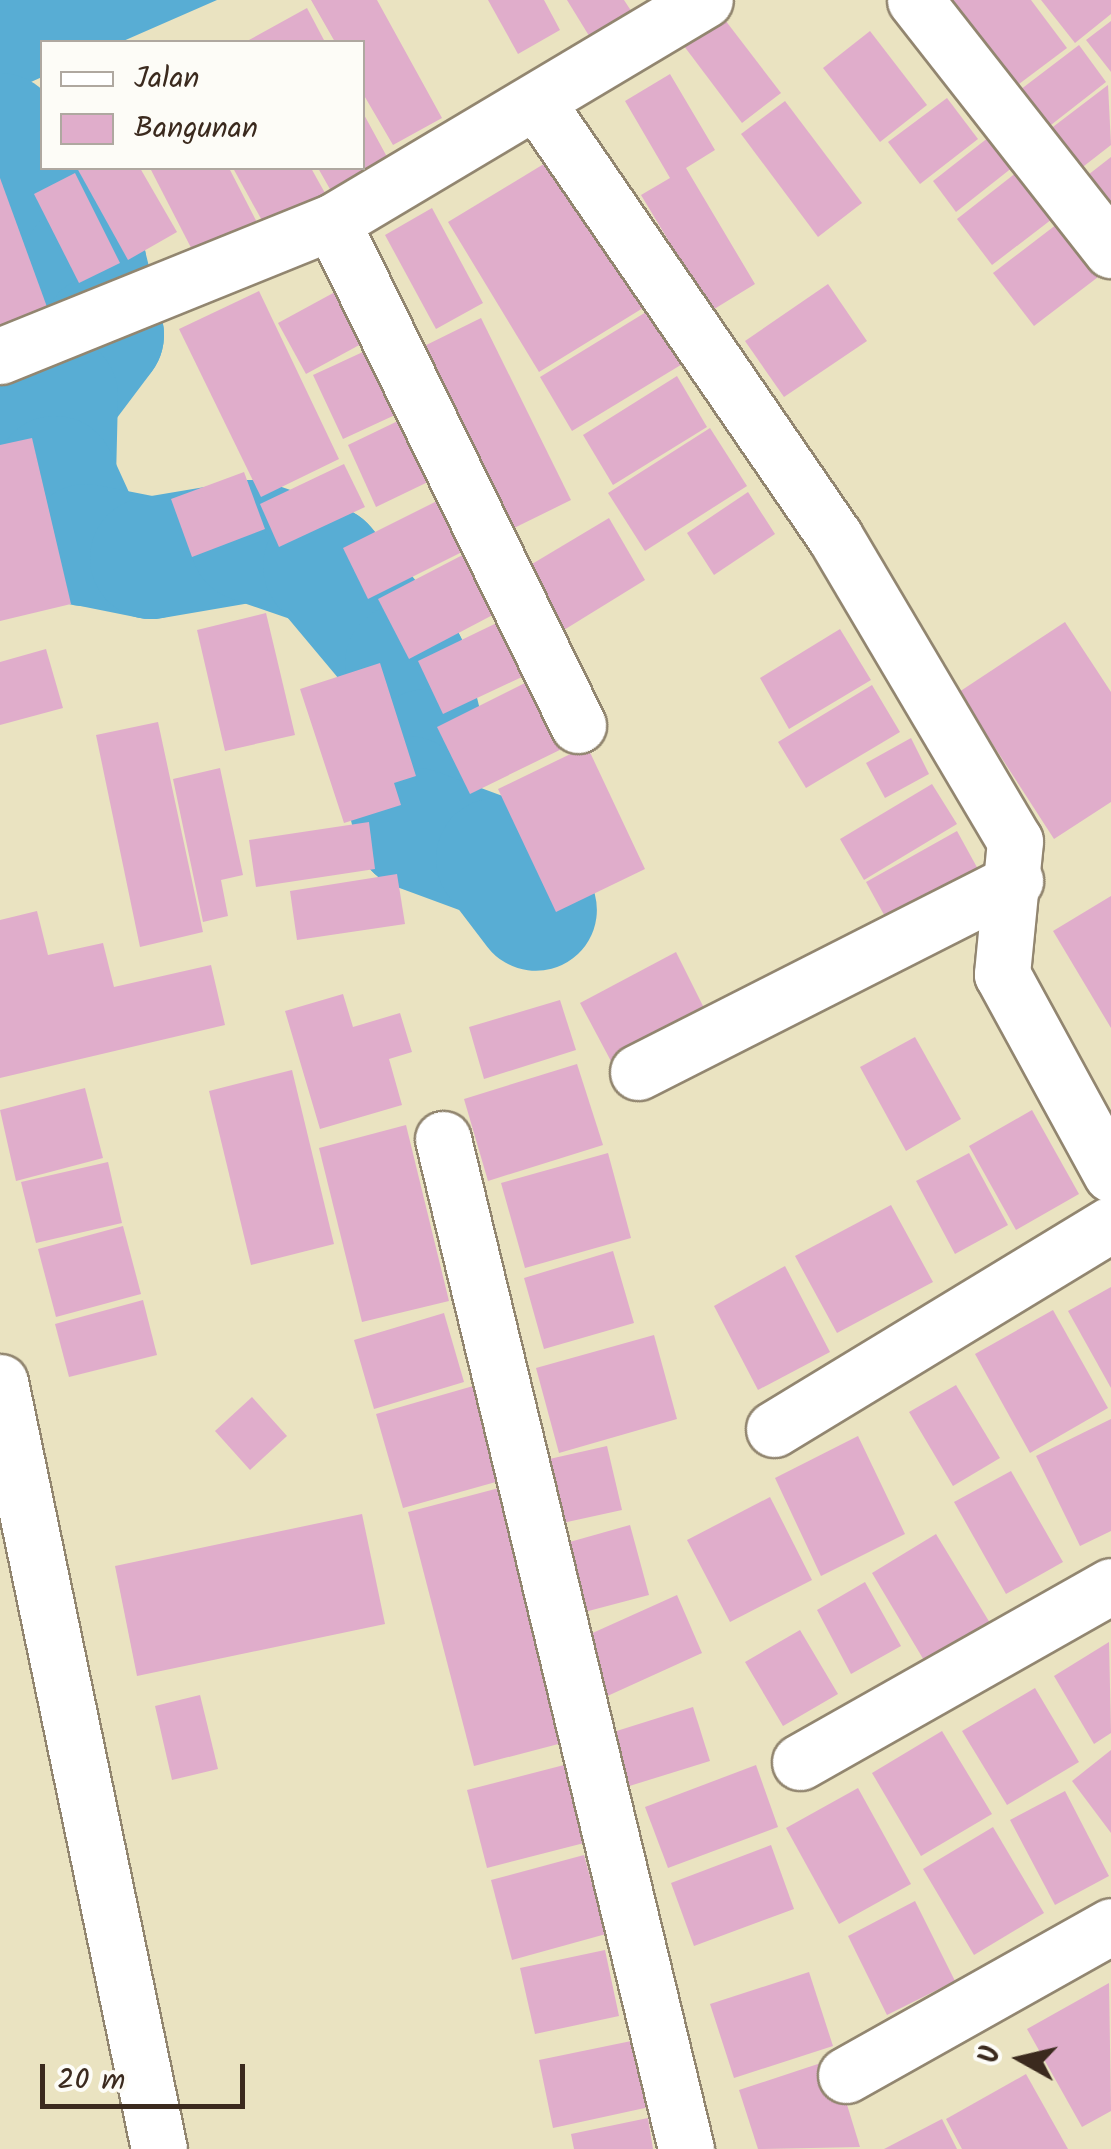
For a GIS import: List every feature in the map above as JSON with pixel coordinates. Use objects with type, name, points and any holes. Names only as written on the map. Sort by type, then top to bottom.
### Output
[{"type":"street","points":[[0,356],[332,222],[538,104],[705,0]]},
{"type":"street","points":[[914,0],[1111,250]]},
{"type":"street","points":[[538,104],[835,536],[1015,840],[1015,881],[1002,974],[1111,1174]]},
{"type":"street","points":[[332,222],[578,725]]},
{"type":"street","points":[[638,1072],[1015,881]]},
{"type":"street","points":[[443,1139],[686,2149]]},
{"type":"street","points":[[774,1429],[1111,1224]]},
{"type":"street","points":[[0,1382],[159,2149]]},
{"type":"street","points":[[800,1762],[1111,1586]]},
{"type":"street","points":[[846,2075],[1111,1926]]},
{"type":"water","points":[[0,0],[217,0],[126,40],[40,40],[40,78],[0,96]]},
{"type":"building","points":[[311,0],[377,0],[442,118],[393,145],[365,97],[365,40],[334,40]]},
{"type":"building","points":[[488,0],[544,0],[560,30],[518,54]]},
{"type":"building","points":[[567,0],[624,0],[641,26],[599,52]]},
{"type":"building","points":[[923,0],[1031,0],[1067,48],[999,99]]},
{"type":"building","points":[[1041,0],[1111,0],[1111,14],[1075,43]]},
{"type":"building","points":[[307,8],[324,40],[249,40]]},
{"type":"building","points":[[722,16],[781,93],[742,123],[684,46]]},
{"type":"building","points":[[1111,21],[1111,72],[1086,40]]},
{"type":"building","points":[[870,31],[927,105],[880,142],[823,68]]},
{"type":"building","points":[[1079,45],[1106,82],[1033,139],[1004,102]]},
{"type":"building","points":[[670,74],[715,150],[686,168],[755,284],[711,311],[641,195],[670,178],[625,101]]},
{"type":"building","points":[[1108,85],[1111,145],[1075,173],[1045,133]]},
{"type":"building","points":[[947,98],[978,139],[920,184],[888,142]]},
{"type":"building","points":[[785,101],[862,203],[818,237],[741,134]]},
{"type":"building","points":[[365,116],[392,166],[335,198],[319,170],[365,170]]},
{"type":"building","points":[[989,137],[1013,167],[956,212],[933,181]]},
{"type":"building","points":[[1111,157],[1111,216],[1079,182]]},
{"type":"building","points":[[552,159],[643,308],[539,372],[448,222]]},
{"type":"building","points":[[1021,169],[1056,216],[992,265],[957,219]]},
{"type":"building","points":[[78,170],[141,170],[177,232],[128,260]]},
{"type":"building","points":[[151,170],[230,170],[265,238],[203,271]]},
{"type":"building","points":[[234,170],[312,170],[330,202],[270,235]]},
{"type":"building","points":[[75,173],[120,263],[79,283],[34,194]]},
{"type":"building","points":[[0,178],[47,307],[0,325]]},
{"type":"building","points":[[432,208],[483,303],[436,329],[385,235]]},
{"type":"building","points":[[1061,221],[1102,274],[1034,326],[993,273]]},
{"type":"building","points":[[828,284],[867,341],[784,397],[745,341]]},
{"type":"building","points":[[259,291],[339,459],[261,497],[179,329]]},
{"type":"building","points":[[335,292],[363,343],[306,374],[278,323]]},
{"type":"building","points":[[651,309],[684,363],[572,431],[540,377]]},
{"type":"building","points":[[481,318],[571,500],[492,539],[402,357]]},
{"type":"building","points":[[365,351],[395,415],[343,439],[313,375]]},
{"type":"building","points":[[677,376],[707,427],[613,485],[583,435]]},
{"type":"building","points":[[402,419],[430,481],[376,507],[348,445]]},
{"type":"building","points":[[710,428],[747,486],[645,551],[608,493]]},
{"type":"building","points":[[32,438],[71,604],[0,621],[0,445]]},
{"type":"building","points":[[344,464],[365,507],[279,547],[260,504]]},
{"type":"building","points":[[244,472],[265,529],[192,557],[171,499]]},
{"type":"building","points":[[748,492],[775,534],[714,575],[687,533]]},
{"type":"building","points":[[449,495],[474,546],[368,599],[343,548]]},
{"type":"building","points":[[609,518],[645,580],[559,633],[522,570]]},
{"type":"building","points":[[476,548],[506,608],[409,659],[378,599]]},
{"type":"building","points":[[266,613],[295,735],[225,751],[197,630]]},
{"type":"building","points":[[513,615],[539,669],[443,714],[418,661]]},
{"type":"building","points":[[1065,622],[1111,692],[1111,802],[1054,839],[959,692]]},
{"type":"building","points":[[840,629],[871,680],[789,729],[760,678]]},
{"type":"building","points":[[46,649],[63,708],[0,725],[0,662]]},
{"type":"building","points":[[380,663],[416,776],[394,783],[401,805],[344,823],[300,689]]},
{"type":"building","points":[[543,674],[576,742],[470,794],[437,727]]},
{"type":"building","points":[[872,685],[900,732],[806,788],[778,742]]},
{"type":"building","points":[[158,722],[203,932],[140,947],[96,735]]},
{"type":"building","points":[[911,738],[929,774],[885,798],[866,763]]},
{"type":"building","points":[[587,746],[645,869],[556,912],[498,789]]},
{"type":"building","points":[[220,768],[243,875],[221,880],[228,916],[203,922],[173,779]]},
{"type":"building","points":[[932,784],[957,824],[864,880],[840,839]]},
{"type":"building","points":[[369,822],[375,869],[256,887],[249,840]]},
{"type":"building","points":[[957,831],[979,871],[888,922],[866,882]]},
{"type":"building","points":[[397,874],[405,924],[297,940],[290,891]]},
{"type":"building","points":[[1111,896],[1111,1028],[1053,931]]},
{"type":"building","points":[[37,911],[48,955],[103,943],[114,987],[211,965],[225,1025],[0,1078],[0,920]]},
{"type":"building","points":[[676,952],[707,1014],[612,1063],[580,1003]]},
{"type":"building","points":[[343,994],[353,1027],[400,1013],[412,1052],[389,1059],[402,1105],[320,1129],[285,1011]]},
{"type":"building","points":[[560,1000],[576,1050],[484,1079],[469,1027]]},
{"type":"building","points":[[915,1037],[961,1119],[906,1151],[860,1067]]},
{"type":"building","points":[[577,1064],[603,1145],[488,1181],[464,1099]]},
{"type":"building","points":[[292,1070],[334,1244],[251,1265],[209,1091]]},
{"type":"building","points":[[85,1088],[103,1158],[16,1181],[0,1110]]},
{"type":"building","points":[[1032,1110],[1079,1194],[1016,1230],[969,1146]]},
{"type":"building","points":[[406,1125],[449,1301],[362,1322],[319,1148]]},
{"type":"building","points":[[608,1153],[631,1238],[525,1268],[501,1183]]},
{"type":"building","points":[[969,1153],[1008,1225],[955,1254],[916,1181]]},
{"type":"building","points":[[108,1162],[122,1223],[36,1243],[21,1182]]},
{"type":"building","points":[[891,1205],[933,1282],[837,1333],[795,1256]]},
{"type":"building","points":[[123,1226],[141,1294],[56,1317],[38,1249]]},
{"type":"building","points":[[613,1251],[634,1323],[544,1349],[524,1278]]},
{"type":"building","points":[[785,1266],[830,1352],[758,1390],[714,1306]]},
{"type":"building","points":[[1111,1287],[1111,1388],[1068,1311]]},
{"type":"building","points":[[143,1300],[157,1355],[69,1377],[55,1324]]},
{"type":"building","points":[[1053,1310],[1108,1408],[1030,1453],[975,1354]]},
{"type":"building","points":[[444,1313],[464,1382],[374,1409],[354,1340]]},
{"type":"building","points":[[654,1335],[677,1419],[559,1453],[536,1368]]},
{"type":"building","points":[[487,1382],[514,1477],[403,1508],[376,1414]]},
{"type":"building","points":[[956,1385],[1000,1458],[953,1486],[909,1412]]},
{"type":"building","points":[[252,1397],[287,1436],[250,1470],[215,1431]]},
{"type":"building","points":[[1111,1419],[1111,1531],[1080,1546],[1036,1456]]},
{"type":"building","points":[[858,1436],[905,1534],[821,1576],[775,1478]]},
{"type":"building","points":[[607,1446],[622,1510],[558,1524],[545,1460]]},
{"type":"building","points":[[1011,1471],[1063,1562],[1006,1594],[954,1502]]},
{"type":"building","points":[[499,1488],[566,1742],[474,1766],[408,1512]]},
{"type":"building","points":[[770,1497],[812,1580],[730,1622],[687,1540]]},
{"type":"building","points":[[362,1514],[385,1624],[137,1676],[115,1566]]},
{"type":"building","points":[[630,1525],[649,1595],[577,1614],[559,1545]]},
{"type":"building","points":[[936,1534],[990,1623],[925,1662],[872,1573]]},
{"type":"building","points":[[865,1582],[901,1646],[851,1674],[817,1610]]},
{"type":"building","points":[[677,1595],[702,1653],[603,1698],[577,1640]]},
{"type":"building","points":[[800,1630],[838,1694],[783,1726],[745,1662]]},
{"type":"building","points":[[1109,1642],[1111,1733],[1094,1744],[1054,1676]]},
{"type":"building","points":[[1035,1688],[1079,1762],[1007,1805],[962,1731]]},
{"type":"building","points":[[200,1695],[218,1769],[172,1780],[155,1706]]},
{"type":"building","points":[[693,1707],[710,1761],[623,1788],[607,1734]]},
{"type":"building","points":[[942,1731],[992,1814],[921,1856],[872,1773]]},
{"type":"building","points":[[1111,1750],[1111,1833],[1072,1781]]},
{"type":"building","points":[[568,1764],[588,1842],[487,1868],[467,1790]]},
{"type":"building","points":[[756,1765],[778,1827],[668,1868],[645,1807]]},
{"type":"building","points":[[858,1788],[911,1884],[839,1924],[786,1828]]},
{"type":"building","points":[[1065,1791],[1109,1876],[1055,1905],[1010,1820]]},
{"type":"building","points":[[993,1827],[1044,1913],[974,1955],[923,1869]]},
{"type":"building","points":[[771,1845],[794,1909],[694,1946],[671,1883]]},
{"type":"building","points":[[584,1855],[606,1934],[512,1960],[491,1880]]},
{"type":"building","points":[[915,1901],[955,1981],[887,2015],[848,1936]]},
{"type":"building","points":[[605,1950],[619,2016],[535,2034],[520,1968]]},
{"type":"building","points":[[809,1972],[833,2046],[734,2078],[710,2004]]},
{"type":"building","points":[[1109,1983],[1111,2111],[1082,2127],[1027,2029]]},
{"type":"building","points":[[641,2039],[654,2106],[553,2128],[539,2060]]},
{"type":"building","points":[[833,2059],[860,2147],[758,2149],[739,2090]]},
{"type":"building","points":[[1026,2074],[1068,2149],[962,2149],[946,2119]]},
{"type":"building","points":[[648,2118],[653,2149],[574,2149],[571,2134]]},
{"type":"building","points":[[942,2119],[957,2149],[884,2149]]},
{"type":"waterway","points":[[0,134],[85,262],[103,335],[57,396],[55,477],[86,545],[151,558],[251,541],[324,566],[406,664],[427,750],[408,797],[416,829],[497,859],[536,910]]}]
